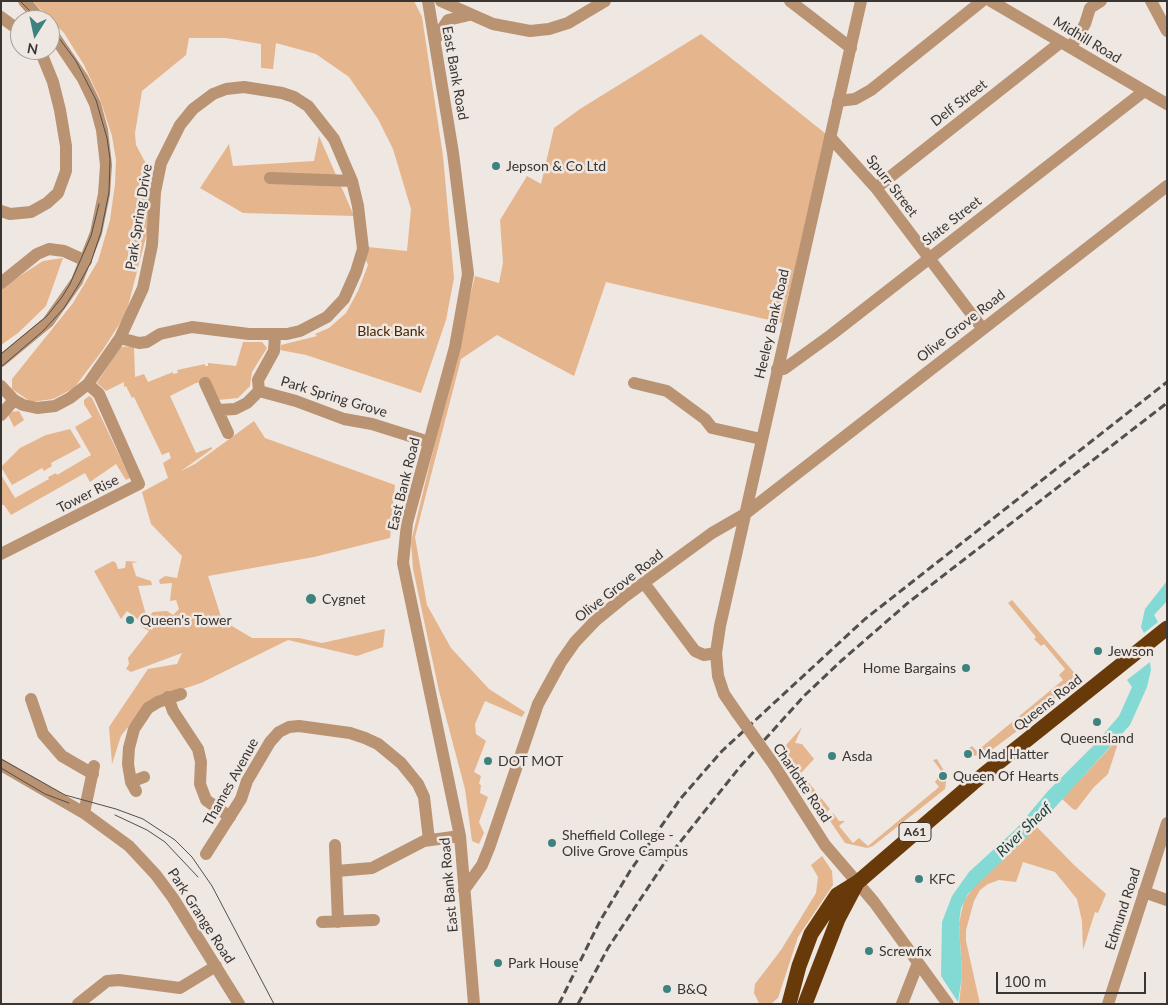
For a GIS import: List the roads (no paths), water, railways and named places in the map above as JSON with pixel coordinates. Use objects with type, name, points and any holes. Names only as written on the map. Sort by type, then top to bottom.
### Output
[{"type":"highway","name":"Queens Road","points":[[789,1004],[798,966],[814,928],[837,895],[858,882],[966,789],[1161,632]]},
{"type":"highway","name":"Queens Road","points":[[806,1004],[838,919],[858,882]]},
{"type":"street","name":"East Bank Road","points":[[428,1],[454,153],[468,274],[455,347],[407,523],[403,563],[460,836],[474,1004]]},
{"type":"street","points":[[441,1],[469,16],[511,29],[543,30],[574,20],[605,1]]},
{"type":"street","points":[[790,1],[850,48]]},
{"type":"street","name":"Heeley Bank Road","points":[[716,653],[761,439],[861,1]]},
{"type":"street","points":[[838,101],[852,100],[868,92],[982,1]]},
{"type":"street","name":"Midhill Road","points":[[991,1],[1143,92],[1167,104]]},
{"type":"street","name":"Delf Street","points":[[876,188],[1066,45],[1085,24],[1090,8],[1101,1]]},
{"type":"street","points":[[1150,1],[1167,31]]},
{"type":"street","points":[[435,40],[448,20],[469,16]]},
{"type":"street","points":[[1,361],[48,322],[77,281],[96,232],[104,194],[106,165],[102,130],[95,104],[83,79],[60,45]]},
{"type":"street","points":[[1,211],[10,214],[31,212],[47,203],[58,193],[66,171],[66,146],[60,110],[53,82],[44,60]]},
{"type":"street","name":"Park Spring Drive","points":[[1,386],[14,400],[37,408],[55,406],[70,398],[88,384],[120,338],[143,288],[152,245],[155,192],[161,163],[180,125],[192,109],[213,94],[226,89],[244,87],[272,90],[294,97],[308,106],[334,139],[352,181],[362,228],[362,249],[352,284],[344,299],[327,317],[300,331],[276,335],[249,334],[192,326],[160,334],[147,342],[139,344],[120,338]]},
{"type":"street","name":"Slate Street","points":[[777,369],[784,369],[808,352],[1143,92]]},
{"type":"street","name":"Spurr Street","points":[[830,137],[876,188],[982,328]]},
{"type":"street","points":[[270,178],[352,181]]},
{"type":"street","name":"Olive Grove Road","points":[[464,890],[482,865],[489,848],[536,710],[561,662],[575,642],[596,620],[712,533],[745,514],[1167,186]]},
{"type":"street","points":[[1,283],[37,254],[49,249],[64,251],[86,261]]},
{"type":"street","name":"Park Spring Grove","points":[[276,335],[274,351],[258,380],[259,391],[296,401],[344,419],[372,424],[429,442]]},
{"type":"street","points":[[206,383],[228,433]]},
{"type":"street","points":[[634,383],[667,391],[705,419],[712,428],[761,439]]},
{"type":"street","name":"Tower Rise","points":[[1,554],[140,484],[100,394],[88,384]]},
{"type":"street","points":[[218,410],[235,409],[247,403],[259,391]]},
{"type":"street","points":[[1,415],[14,400]]},
{"type":"street","points":[[752,481],[754,487],[762,493],[775,491]]},
{"type":"street","points":[[644,583],[692,648],[700,654],[716,653]]},
{"type":"street","name":"Charlotte Road","points":[[716,653],[722,688],[737,713],[774,765],[825,845],[858,882],[948,1004]]},
{"type":"street","points":[[144,778],[134,786],[129,748],[134,728],[148,708],[168,698],[182,694]]},
{"type":"street","points":[[168,698],[173,711],[198,749],[201,762],[200,784],[206,800],[230,817]]},
{"type":"street","points":[[31,699],[43,734],[62,756],[93,770],[84,813]]},
{"type":"street","name":"Thames Avenue","points":[[206,854],[230,817],[270,742],[279,732],[290,727],[299,726],[350,733],[365,738],[378,744],[401,763],[418,784],[424,797],[429,840]]},
{"type":"street","name":"Park Grange Road","points":[[1,765],[84,813],[124,842],[156,875],[173,898],[239,1004]]},
{"type":"street","name":"Edmund Road","points":[[1108,1004],[1167,823]]},
{"type":"street","points":[[336,871],[372,868],[385,863],[409,847],[429,840],[460,836]]},
{"type":"street","points":[[335,845],[338,922]]},
{"type":"street","points":[[462,857],[477,857],[489,848]]},
{"type":"street","points":[[1144,892],[1167,900]]},
{"type":"street","points":[[322,922],[374,920]]},
{"type":"street","points":[[902,1004],[918,963]]},
{"type":"street","points":[[78,1004],[107,981],[118,980],[180,988],[216,966]]},
{"type":"water","points":[[1167,581],[1167,601],[1154,615],[1158,622],[1144,633],[1141,627],[1145,609]]},
{"type":"water","name":"River Sheaf","points":[[1150,662],[1151,670],[1147,687],[1130,725],[1038,826],[968,894],[961,908],[959,923],[962,977],[958,1002],[941,976],[942,922],[952,896],[969,872],[1016,829],[1048,791],[1094,745],[1119,716],[1132,687],[1127,680]]},
{"type":"tram line","points":[[20,1],[29,10]]},
{"type":"tram line","points":[[1,367],[43,331],[64,308],[79,284],[91,262],[101,232],[109,192],[110,159],[107,138],[96,100],[76,61],[60,39]]},
{"type":"tram line","points":[[1,354],[47,316],[62,297],[70,284],[91,236],[99,204]]},
{"type":"tram line","points":[[1,759],[65,795],[116,809],[143,819],[175,840],[192,857],[212,886],[274,1004]]},
{"type":"tram line","points":[[1,768],[45,794],[69,803]]},
{"type":"tram line","points":[[115,815],[147,830],[165,842],[198,877]]},
{"type":"railway","points":[[559,1004],[600,921],[630,871],[681,798],[722,751],[865,619],[1167,382]]},
{"type":"railway","points":[[578,1004],[608,948],[669,856],[739,768],[805,695],[909,602],[1167,403]]},
{"type":"place","name":"Jepson & Co Ltd","points":[[496,166]]},
{"type":"place","name":"Cygnet","points":[[311,599]]},
{"type":"place","name":"Queen's Tower","points":[[130,620]]},
{"type":"place","name":"Jewson","points":[[1098,651]]},
{"type":"place","name":"Home Bargains","points":[[966,668]]},
{"type":"place","name":"Queensland","points":[[1097,722]]},
{"type":"place","name":"Mad Hatter","points":[[968,754]]},
{"type":"place","name":"Asda","points":[[832,756]]},
{"type":"place","name":"DOT MOT","points":[[488,761]]},
{"type":"place","name":"Queen Of Hearts","points":[[943,776]]},
{"type":"place","name":"Sheffield College - Olive Grove Campus","points":[[552,843]]},
{"type":"place","name":"KFC","points":[[919,879]]},
{"type":"place","name":"Screwfix","points":[[869,951]]},
{"type":"place","name":"Park House","points":[[498,963]]},
{"type":"place","name":"B&Q","points":[[667,989]]},
{"type":"park label","name":"Black Bank","points":[[391,331]]}]
